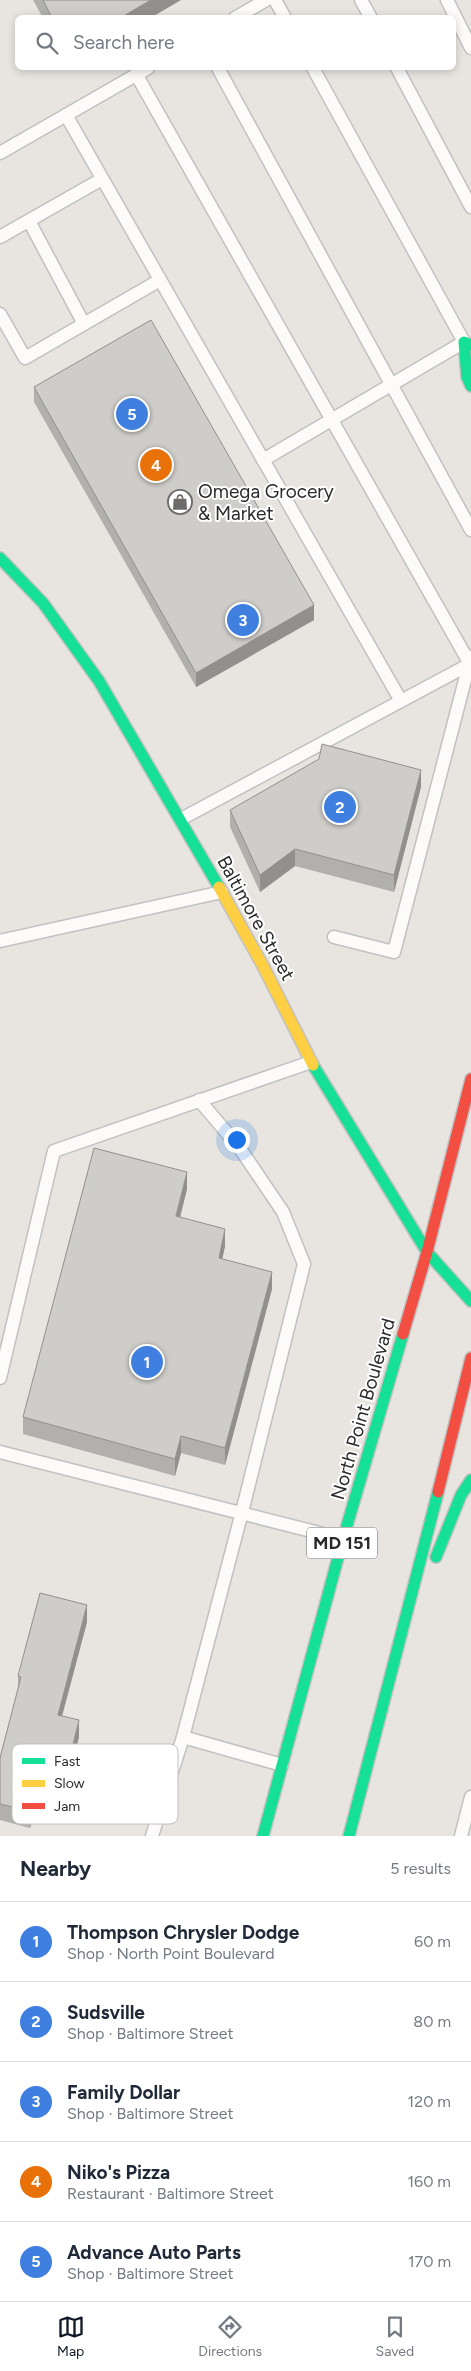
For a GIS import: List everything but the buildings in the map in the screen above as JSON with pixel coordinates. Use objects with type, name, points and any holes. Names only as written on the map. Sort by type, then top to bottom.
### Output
[{"type":"main road","points":[[469,342],[467,377],[471,386]]},
{"type":"main road","name":"Baltimore Street","points":[[0,558],[42,603],[99,681],[222,892],[263,966],[311,1062],[427,1252],[471,1301]]},
{"type":"main road","name":"North Point Boulevard","points":[[263,1836],[343,1539],[427,1252],[471,1079]]},
{"type":"main road","points":[[350,1836],[399,1649],[471,1358]]},
{"type":"main road","points":[[399,1649],[461,1495],[471,1480]]},
{"type":"lane","points":[[240,15],[266,0]]},
{"type":"lane","points":[[275,0],[283,15]]},
{"type":"lane","points":[[361,0],[369,15]]},
{"type":"lane","points":[[447,0],[454,15]]},
{"type":"lane","points":[[456,18],[471,48]]},
{"type":"lane","points":[[2,148],[66,115],[144,70]]},
{"type":"lane","points":[[219,70],[471,530]]},
{"type":"lane","points":[[263,460],[469,342],[314,70]]},
{"type":"lane","points":[[398,70],[471,207]]},
{"type":"lane","points":[[136,74],[331,421],[470,659],[394,952],[334,937]]},
{"type":"lane","points":[[66,115],[402,701]]},
{"type":"lane","points":[[0,237],[102,179]]},
{"type":"lane","points":[[29,221],[84,324]]},
{"type":"lane","points":[[0,314],[25,358],[160,280]]},
{"type":"lane","points":[[181,819],[402,701],[470,659]]},
{"type":"lane","points":[[0,941],[222,892]]},
{"type":"lane","points":[[0,1378],[54,1151],[311,1062]]},
{"type":"lane","points":[[178,1750],[242,1512],[304,1264],[284,1212],[239,1147],[199,1100]]},
{"type":"lane","points":[[0,1452],[343,1539]]},
{"type":"lane","points":[[182,1737],[282,1765]]},
{"type":"lane","points":[[461,1836],[471,1797]]},
{"type":"lane","points":[[152,1836],[156,1824]]},
{"type":"traffic: fast","points":[[471,345],[464,342],[467,377],[471,386]]},
{"type":"traffic: fast","points":[[0,558],[43,603],[99,681],[219,887]]},
{"type":"traffic: fast","points":[[313,1065],[427,1252],[471,1301]]},
{"type":"traffic: fast","points":[[263,1836],[343,1539],[403,1334]]},
{"type":"traffic: fast","points":[[436,1557],[461,1495],[471,1480]]},
{"type":"traffic: fast","points":[[349,1836],[438,1492]]},
{"type":"traffic: slow","points":[[219,887],[263,966],[313,1065]]},
{"type":"traffic: jam","points":[[403,1334],[427,1252],[471,1079]]},
{"type":"traffic: jam","points":[[438,1492],[471,1358]]},
{"type":"place","name":"Advance Auto Parts","points":[[132,414]]},
{"type":"place","name":"Niko's Pizza","points":[[156,465]]},
{"type":"place","name":"Omega Grocery & Market","points":[[180,502]]},
{"type":"place","name":"Family Dollar","points":[[243,620]]},
{"type":"place","name":"Sudsville","points":[[340,807]]},
{"type":"place","name":"Thompson Chrysler Dodge","points":[[147,1362]]}]
